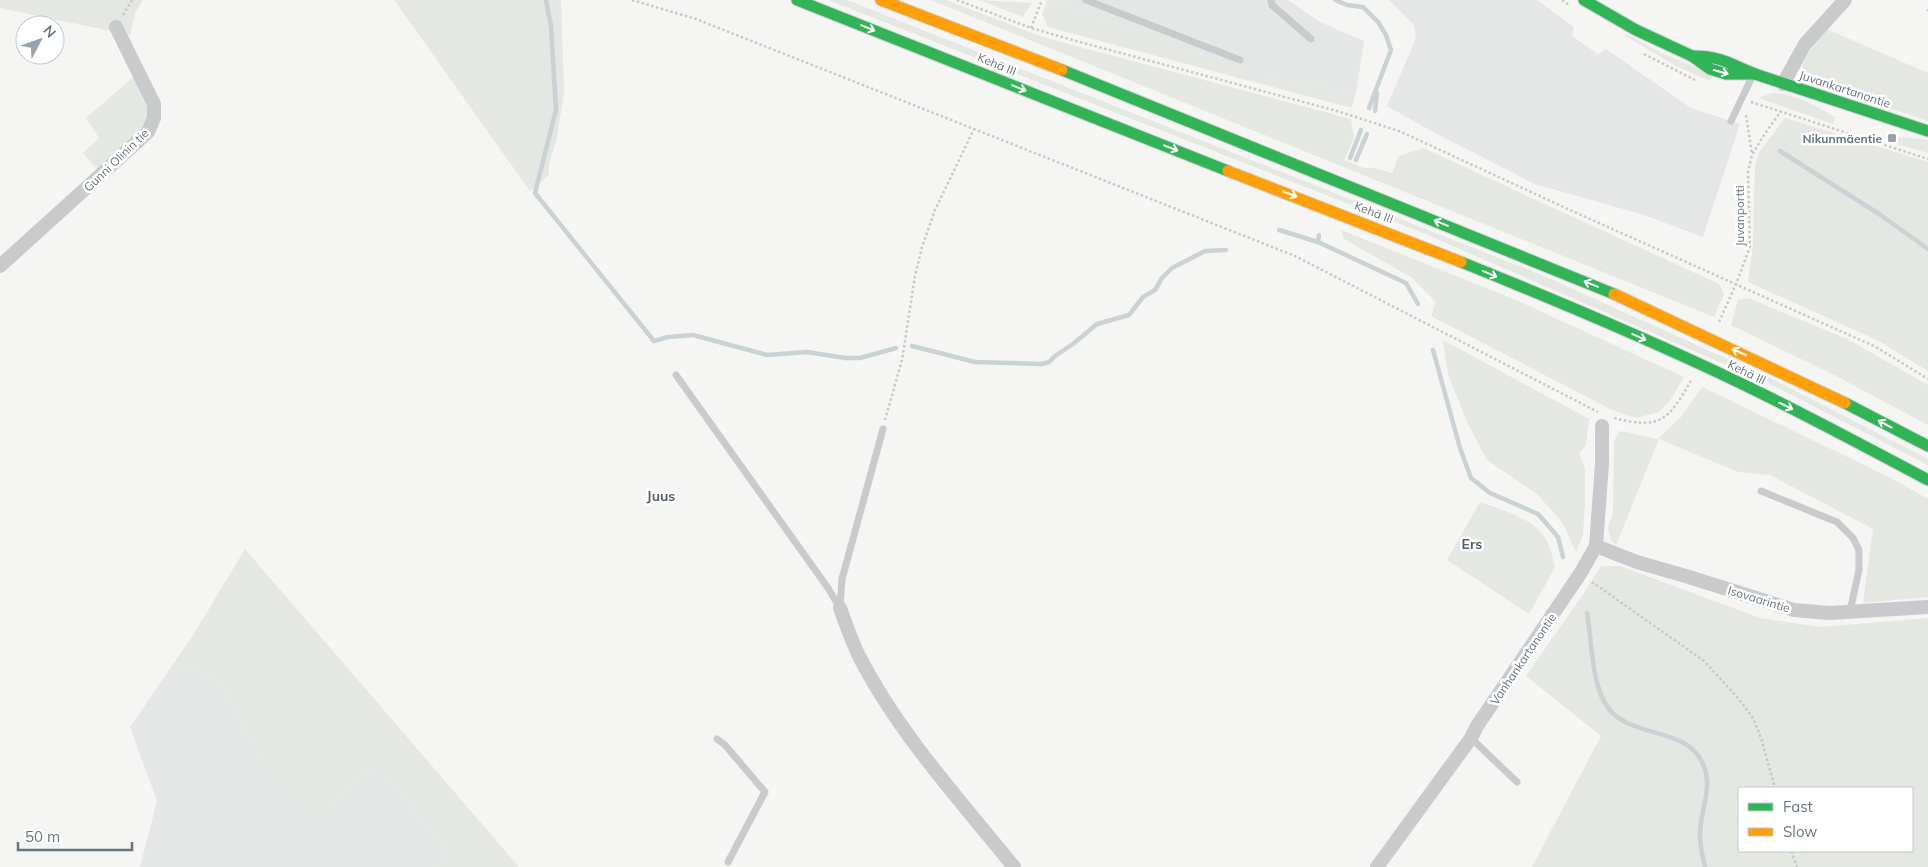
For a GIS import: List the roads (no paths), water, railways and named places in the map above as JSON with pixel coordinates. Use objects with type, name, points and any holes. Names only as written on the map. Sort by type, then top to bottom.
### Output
[{"type":"main road","name":"Kehä III","points":[[881,0],[1158,108],[1602,288],[1830,395],[1928,446]]},
{"type":"main road","name":"Juvankartanontie","points":[[1584,0],[1636,30],[1692,56],[1710,69],[1726,74],[1754,74],[1928,130]]},
{"type":"main road","name":"Kehä III","points":[[793,1],[823,10],[1421,245],[1596,318],[1718,372],[1819,422],[1928,480]]},
{"type":"street","points":[[1784,84],[1805,44],[1845,0]]},
{"type":"street","name":"Gunni Olinin tie","points":[[0,266],[148,132],[154,118],[154,104],[116,27]]},
{"type":"street","name":"Vanhankartanontie","points":[[1377,867],[1471,738],[1477,726],[1580,574],[1596,546],[1605,419]]},
{"type":"street","name":"Isovaarintie","points":[[1596,546],[1637,562],[1794,610],[1830,613],[1928,607]]},
{"type":"street","points":[[840,608],[859,656],[896,718],[1014,867]]},
{"type":"lane","points":[[1086,0],[1240,60]]},
{"type":"lane","points":[[1271,0],[1272,5],[1310,39]]},
{"type":"lane","points":[[1731,122],[1754,74]]},
{"type":"lane","points":[[676,375],[828,588],[840,608]]},
{"type":"lane","points":[[840,608],[842,579],[883,429]]},
{"type":"lane","points":[[1760,491],[1837,522],[1853,538],[1859,550],[1859,570],[1850,611]]},
{"type":"lane","points":[[1471,738],[1517,782]]},
{"type":"lane","points":[[717,739],[725,744],[765,792],[728,862]]},
{"type":"waterway","points":[[546,0],[551,26],[556,110],[535,193],[654,341],[668,337],[693,335],[767,355],[807,352],[845,358],[860,358],[896,348]]},
{"type":"waterway","points":[[1335,0],[1347,5],[1363,7],[1378,22],[1386,35],[1391,50],[1369,108]]},
{"type":"waterway","points":[[1375,111],[1377,93]]},
{"type":"waterway","points":[[1350,158],[1361,130]]},
{"type":"waterway","points":[[1356,160],[1367,134]]},
{"type":"waterway","points":[[1780,151],[1879,214],[1928,249]]},
{"type":"waterway","points":[[1279,230],[1318,242]]},
{"type":"waterway","points":[[1319,235],[1318,242],[1406,283],[1418,304]]},
{"type":"waterway","points":[[912,346],[975,362],[1042,364],[1049,362],[1097,324],[1129,315],[1143,297],[1155,290],[1162,278],[1172,268],[1205,251],[1226,250]]},
{"type":"waterway","points":[[1433,350],[1460,448],[1471,478],[1490,493],[1538,514],[1558,537],[1563,557]]},
{"type":"waterway","points":[[1587,613],[1595,676],[1603,700],[1609,709],[1631,725],[1671,737],[1684,743],[1694,751],[1702,762],[1706,771],[1707,781],[1700,827],[1701,848],[1705,867]]},
{"type":"place","name":"Nikunmäentie","points":[[1892,138]]},
{"type":"district","name":"Juus","points":[[661,496]]},
{"type":"district","name":"Ers","points":[[1472,544]]}]
